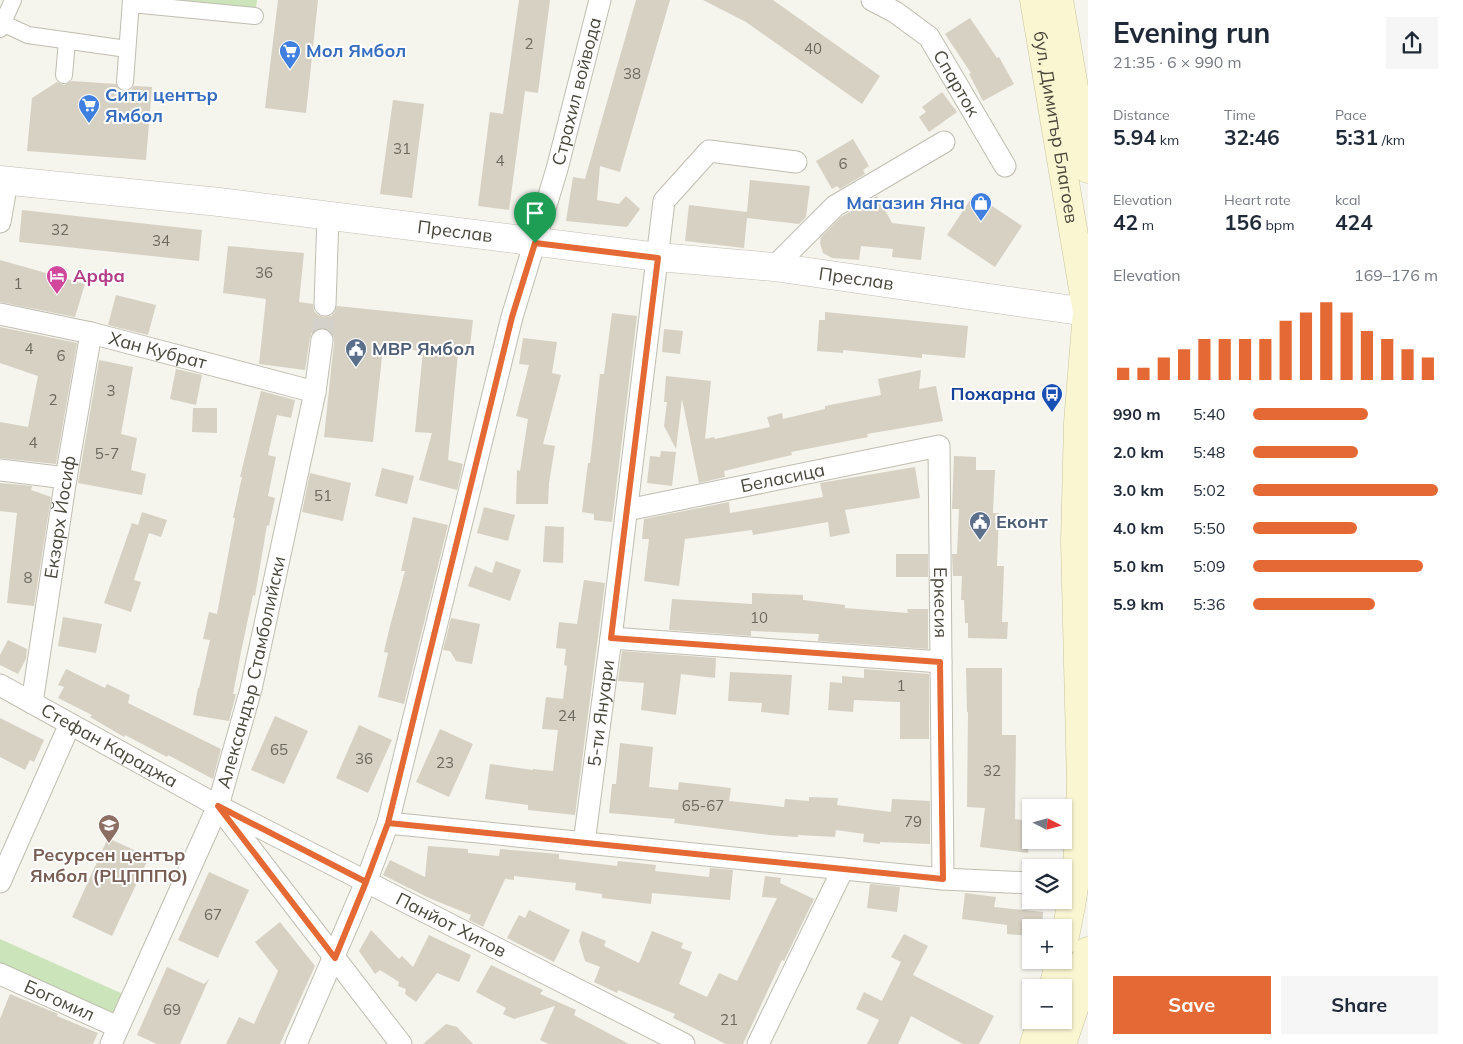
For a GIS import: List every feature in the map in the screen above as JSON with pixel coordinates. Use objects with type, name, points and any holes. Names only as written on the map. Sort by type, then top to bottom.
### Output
[{"type":"main road","name":"бул. Димитър Благоев","points":[[1034,0],[1088,312],[1078,423],[1075,542],[1081,784],[1076,868],[1068,919]]},
{"type":"main road","name":"бул. Димитър Благоев","points":[[1058,0],[1088,169]]},
{"type":"main road","points":[[1062,1044],[1080,991],[1088,951]]},
{"type":"main road","points":[[1034,1044],[1039,1029]]},
{"type":"street","points":[[13,0],[1,25],[28,35],[127,48]]},
{"type":"street","name":"Страхил войвода","points":[[296,1044],[335,958],[388,823],[512,317],[557,170],[600,0]]},
{"type":"street","name":"Спарток","points":[[872,0],[893,6],[929,37],[1005,166]]},
{"type":"street","points":[[125,82],[131,2],[255,16]]},
{"type":"street","points":[[64,75],[67,41]]},
{"type":"street","points":[[774,267],[835,206],[944,142]]},
{"type":"street","name":"5-ти Януари","points":[[584,843],[664,201],[709,152],[796,162]]},
{"type":"street","points":[[0,222],[3,181]]},
{"type":"street","name":"Преслав","points":[[3,181],[219,202],[658,258],[774,267],[1088,312]]},
{"type":"street","points":[[325,305],[328,216]]},
{"type":"street","name":"Хан Кубрат","points":[[0,314],[91,333],[316,392]]},
{"type":"street","name":"Екзарх Йосиф","points":[[32,703],[66,478],[91,333]]},
{"type":"street","name":"Александър Стамболийски","points":[[114,1035],[218,806],[251,689],[316,392],[322,340]]},
{"type":"street","name":"Беласица","points":[[627,510],[939,446]]},
{"type":"street","name":"Еркесия","points":[[939,446],[943,879]]},
{"type":"street","points":[[0,470],[66,478]]},
{"type":"street","points":[[611,638],[940,662]]},
{"type":"street","name":"Стефан Караджа","points":[[0,686],[218,806]]},
{"type":"street","points":[[0,882],[70,724]]},
{"type":"street","points":[[218,806],[401,1044]]},
{"type":"street","name":"Панйот Хитов","points":[[218,806],[684,1044]]},
{"type":"street","points":[[388,823],[943,879],[1022,883]]},
{"type":"street","points":[[758,1044],[843,869]]},
{"type":"street","name":"Богомил","points":[[0,974],[114,1035]]},
{"type":"green space","points":[[131,0],[257,0],[255,16]]},
{"type":"green space","points":[[0,939],[132,998],[118,1027],[0,974]]},
{"type":"building","name":"Мол Ямбол","points":[[278,0],[318,0],[306,113],[265,108]]},
{"type":"building","points":[[519,0],[550,0],[538,93],[525,91],[509,210],[478,206],[490,112],[503,114]]},
{"type":"building","points":[[636,0],[670,0],[620,172],[600,166],[597,200],[619,204],[626,196],[640,209],[627,227],[566,221],[573,177],[585,179]]},
{"type":"building","points":[[703,0],[773,0],[880,76],[862,104],[746,22]]},
{"type":"building","points":[[970,18],[997,58],[999,57],[1014,84],[983,101],[969,74],[971,73],[945,34]]},
{"type":"building","name":"Сити център Ямбол","points":[[72,81],[116,84],[119,90],[124,92],[130,91],[134,86],[152,87],[146,160],[27,151],[32,98],[57,82],[64,85]]},
{"type":"building","points":[[942,92],[957,112],[929,132],[919,117],[926,112],[922,107]]},
{"type":"building","points":[[393,100],[424,104],[412,198],[380,194]]},
{"type":"building","points":[[853,139],[869,166],[863,170],[865,174],[840,189],[837,186],[832,189],[816,161]]},
{"type":"building","points":[[750,180],[810,186],[806,217],[799,224],[747,218],[744,248],[685,241],[689,205],[747,212]]},
{"type":"building","points":[[974,194],[1022,226],[995,267],[947,235]]},
{"type":"building","points":[[877,196],[892,223],[925,227],[921,260],[892,257],[893,249],[861,246],[859,260],[832,258],[823,253],[820,243],[821,237],[841,217]]},
{"type":"building","points":[[22,210],[202,230],[199,261],[19,242]]},
{"type":"building","name":"МВР Ямбол","points":[[228,246],[304,253],[299,302],[313,304],[314,311],[324,317],[331,316],[337,306],[473,320],[469,354],[458,353],[448,460],[463,464],[457,490],[419,480],[432,433],[415,432],[423,351],[383,347],[373,442],[324,437],[334,342],[333,335],[330,330],[324,328],[318,328],[312,332],[305,370],[259,364],[266,299],[223,293]]},
{"type":"building","points":[[0,260],[85,284],[75,317],[0,302]]},
{"type":"building","points":[[116,295],[156,305],[148,335],[108,325]]},
{"type":"building","points":[[825,312],[968,326],[965,358],[922,354],[922,358],[843,350],[843,353],[817,351],[819,320],[825,320]]},
{"type":"building","points":[[612,313],[637,316],[612,522],[594,520],[594,514],[582,512],[588,463],[590,463],[600,374],[604,374]]},
{"type":"building","points":[[0,327],[77,343],[56,464],[0,458],[0,422],[28,427],[38,376],[0,363]]},
{"type":"building","points":[[664,329],[683,331],[680,354],[662,352]]},
{"type":"building","points":[[523,338],[557,342],[552,373],[561,375],[543,444],[555,446],[549,483],[548,504],[516,504],[517,470],[520,471],[528,419],[516,416],[529,365],[519,364]]},
{"type":"building","points":[[99,360],[133,367],[121,434],[137,438],[131,470],[146,474],[142,495],[78,483]]},
{"type":"building","points":[[176,369],[202,375],[196,405],[170,399]]},
{"type":"building","points":[[921,370],[919,389],[936,386],[943,421],[867,434],[868,437],[791,452],[792,455],[724,471],[725,477],[699,483],[682,399],[676,449],[664,426],[667,402],[664,402],[666,376],[711,381],[705,439],[714,437],[715,439],[770,427],[767,417],[782,413],[783,419],[825,409],[825,406],[881,395],[878,379]]},
{"type":"building","points":[[261,391],[295,400],[291,418],[277,415],[268,455],[276,457],[268,496],[275,498],[269,526],[267,525],[255,596],[253,595],[233,694],[236,694],[229,721],[193,715],[210,640],[203,639],[209,612],[217,614],[242,477],[240,477]]},
{"type":"building","points":[[193,408],[217,408],[217,433],[192,432]]},
{"type":"building","points":[[661,451],[676,452],[672,486],[647,483],[650,456],[660,457]]},
{"type":"building","points":[[954,456],[976,457],[976,470],[995,470],[993,513],[999,513],[997,566],[1004,566],[1002,622],[1008,622],[1007,639],[968,638],[968,623],[965,623],[964,600],[961,600],[962,576],[953,576],[952,554],[957,554],[959,509],[952,509]]},
{"type":"building","points":[[915,467],[920,498],[845,510],[850,533],[830,537],[828,522],[753,535],[752,530],[685,539],[679,586],[644,581],[649,539],[642,539],[644,519],[729,502],[730,513],[823,497],[820,483]]},
{"type":"building","points":[[382,468],[414,476],[407,504],[375,496]]},
{"type":"building","points":[[310,473],[351,483],[343,521],[302,512]]},
{"type":"building","points":[[0,483],[32,486],[31,490],[51,497],[34,606],[7,603],[17,513],[0,511]]},
{"type":"building","points":[[484,507],[515,515],[508,541],[477,533]]},
{"type":"building","points":[[142,512],[167,520],[161,537],[149,533],[134,580],[141,582],[131,612],[104,603],[132,523],[138,525]]},
{"type":"building","points":[[413,517],[448,525],[404,704],[378,697],[388,653],[384,652],[405,571],[401,571]]},
{"type":"building","points":[[545,526],[564,527],[563,563],[543,562]]},
{"type":"building","points":[[896,554],[928,554],[928,577],[896,577]]},
{"type":"building","points":[[496,561],[521,570],[510,601],[468,586],[475,566],[492,573]]},
{"type":"building","points":[[584,580],[605,583],[575,815],[528,810],[528,805],[485,799],[490,764],[553,771],[558,730],[542,729],[546,697],[563,699],[567,666],[564,665],[566,649],[556,648],[559,622],[577,624]]},
{"type":"building","points":[[752,593],[803,595],[803,600],[845,605],[845,608],[908,613],[907,609],[928,609],[928,649],[818,641],[819,634],[751,631],[751,636],[669,630],[672,599],[752,604]]},
{"type":"building","points":[[63,617],[102,624],[96,653],[58,646]]},
{"type":"building","points":[[451,618],[480,624],[472,664],[456,661],[450,651],[443,650]]},
{"type":"building","points":[[8,640],[27,649],[26,659],[18,674],[0,665],[0,655]]},
{"type":"building","points":[[622,651],[716,658],[715,678],[681,674],[676,715],[641,710],[644,683],[618,681]]},
{"type":"building","points":[[966,668],[1002,668],[1002,735],[1016,735],[1015,819],[1022,820],[1022,849],[1028,849],[1028,853],[980,847],[985,808],[967,807]]},
{"type":"building","points":[[66,669],[105,688],[107,684],[130,695],[128,703],[221,749],[213,779],[168,755],[167,757],[125,735],[124,737],[90,717],[92,715],[58,698],[64,687],[58,685]]},
{"type":"building","points":[[864,669],[929,674],[929,739],[900,739],[900,702],[854,700],[853,712],[828,710],[830,682],[842,683],[842,676],[864,678]]},
{"type":"building","points":[[730,672],[792,675],[789,715],[761,712],[762,703],[728,701]]},
{"type":"building","points":[[275,716],[308,731],[284,784],[251,770]]},
{"type":"building","points":[[0,718],[44,740],[34,762],[30,760],[25,770],[0,757]]},
{"type":"building","points":[[359,725],[392,740],[368,793],[336,778]]},
{"type":"building","points":[[440,729],[473,744],[449,797],[416,782]]},
{"type":"building","points":[[620,743],[653,747],[649,787],[678,790],[679,782],[731,788],[729,801],[784,807],[785,799],[809,801],[809,797],[838,798],[837,805],[891,812],[892,799],[930,801],[930,844],[863,842],[864,834],[836,830],[835,837],[769,835],[674,823],[675,819],[609,813],[612,784],[616,784]]},
{"type":"building","points":[[108,838],[149,857],[112,936],[72,917]]},
{"type":"building","points":[[428,846],[468,849],[468,853],[499,856],[500,849],[559,854],[559,859],[617,866],[618,861],[656,865],[655,871],[709,877],[710,868],[733,870],[730,900],[652,893],[651,904],[602,898],[602,894],[575,890],[576,883],[514,876],[514,880],[505,879],[483,927],[469,920],[471,915],[429,898],[383,875],[390,860],[425,877]]},
{"type":"building","points":[[209,872],[249,890],[218,958],[178,940]]},
{"type":"building","points":[[765,876],[781,878],[780,883],[814,899],[784,961],[782,960],[743,1044],[726,1044],[673,1018],[675,1014],[618,990],[617,993],[594,982],[600,967],[585,961],[579,941],[582,931],[606,941],[604,946],[639,963],[652,931],[683,943],[681,948],[692,952],[679,984],[707,997],[719,973],[737,981],[777,898],[762,897]]},
{"type":"building","points":[[870,884],[900,887],[897,912],[867,908]]},
{"type":"building","points":[[965,893],[996,897],[994,907],[1043,912],[1043,919],[1022,919],[1022,935],[1007,934],[1007,925],[962,919]]},
{"type":"building","points":[[529,910],[570,930],[554,962],[507,938],[519,915],[525,918]]},
{"type":"building","points":[[280,922],[315,966],[280,1044],[226,1044],[239,1017],[254,1024],[278,971],[255,942]]},
{"type":"building","points":[[371,930],[399,959],[402,956],[413,967],[429,935],[471,955],[459,982],[437,973],[416,1002],[405,994],[406,989],[398,986],[399,982],[380,970],[375,974],[359,951]]},
{"type":"building","points":[[904,934],[928,946],[913,975],[994,1016],[979,1044],[963,1044],[911,1016],[898,1044],[867,1044],[879,1020],[856,1009],[864,992],[882,1001],[901,962],[891,957]]},
{"type":"building","points":[[491,965],[543,990],[540,994],[576,1010],[574,1015],[629,1044],[549,1044],[540,1040],[555,1006],[514,1019],[503,1014],[506,1008],[476,992]]},
{"type":"building","points":[[167,967],[204,984],[209,979],[180,1044],[157,1044],[137,1035]]},
{"type":"building","points":[[10,994],[98,1033],[93,1044],[0,1044],[0,1019]]},
{"type":"building","points":[[446,1024],[457,1027],[473,1044],[423,1044]]},
{"type":"tunnel","points":[[322,340],[325,305]]},
{"type":"place","name":"Мол Ямбол","points":[[290,70]]},
{"type":"place","name":"Сити център Ямбол","points":[[89,124]]},
{"type":"place","name":"Магазин Яна","points":[[981,222]]},
{"type":"place","name":"Арфа","points":[[57,295]]},
{"type":"place","name":"МВР Ямбол","points":[[356,368]]},
{"type":"place","name":"Пожарна","points":[[1052,413]]},
{"type":"place","name":"Еконт","points":[[980,541]]},
{"type":"place","name":"Ресурсен център Ямбол (РЦПППО)","points":[[109,844]]},
{"type":"route","points":[[535,243],[512,317],[388,823],[366,882],[218,806],[335,958],[366,882],[388,823],[943,879],[940,662],[611,638],[658,258],[535,243]]}]
